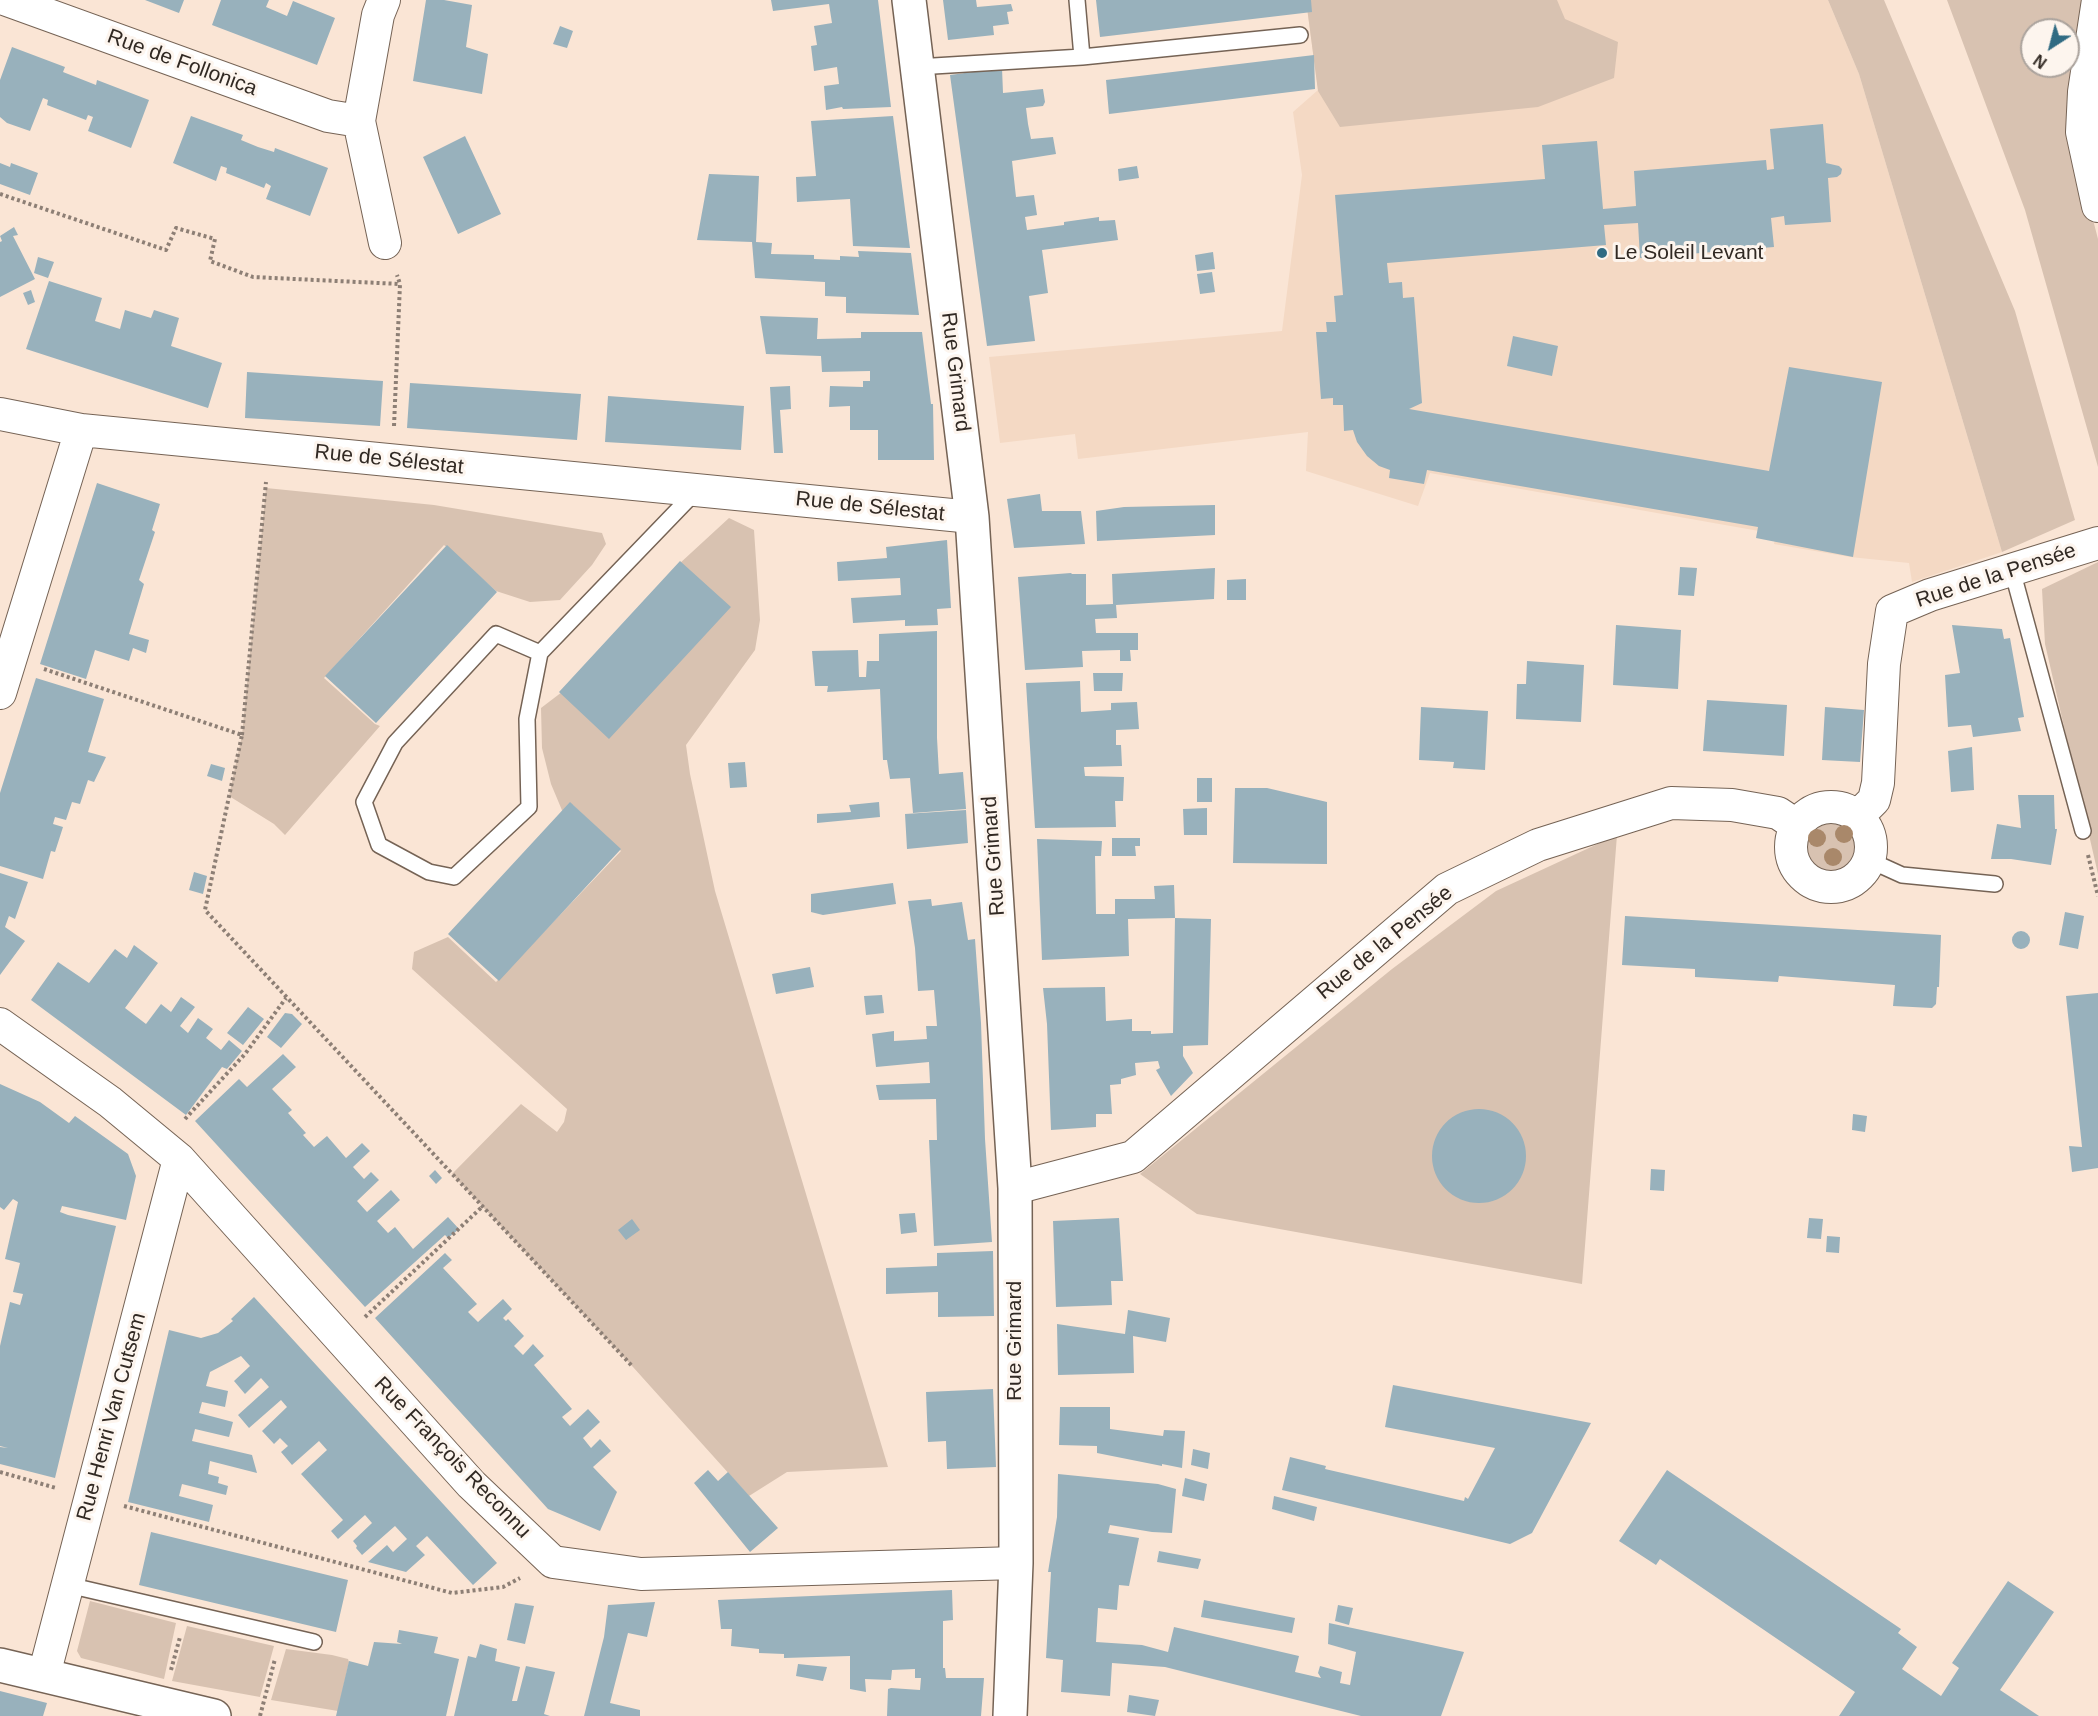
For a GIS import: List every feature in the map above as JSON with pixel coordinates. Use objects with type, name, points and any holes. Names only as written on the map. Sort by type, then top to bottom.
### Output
[{"type":"street","name":"Rue de Follonica","points":[[7,0],[328,116],[359,121]]},
{"type":"street","points":[[384,0],[378,15],[359,121],[385,243]]},
{"type":"street","name":"Rue Grimard","points":[[909,0],[972,517],[1015,1188],[1016,1563],[1010,1716]]},
{"type":"street","points":[[2098,0],[2084,92],[2082,132],[2098,206]]},
{"type":"street","name":"Rue de Sélestat","points":[[0,414],[81,430],[972,517]]},
{"type":"street","points":[[0,693],[81,430]]},
{"type":"street","name":"Rue de la Pensée","points":[[1857,817],[1874,800],[1878,783],[1884,664],[1892,611],[1930,595],[2098,543]]},
{"type":"street","name":"Rue de la Pensée","points":[[1015,1188],[1133,1157],[1447,889],[1538,845],[1671,803],[1732,805],[1778,813],[1796,825]]},
{"type":"street","points":[[1828,806],[1841,807],[1857,817],[1863,821],[1871,847],[1869,860],[1862,872],[1852,881],[1840,886],[1826,887],[1813,884],[1794,864],[1790,852],[1791,838],[1796,825],[1804,815],[1828,806]]},
{"type":"street","name":"Rue François Reconnu","points":[[6,1033],[110,1102],[170,1152],[471,1484],[553,1562]]},
{"type":"street","name":"Rue Henri Van Cutsem","points":[[44,1675],[91,1497],[170,1152]]},
{"type":"street","points":[[553,1562],[640,1574],[1016,1563]]},
{"type":"street","points":[[0,1665],[214,1716]]},
{"type":"lane","points":[[1077,0],[1082,57]]},
{"type":"lane","points":[[917,67],[1082,57],[1300,35]]},
{"type":"lane","points":[[540,653],[496,634],[395,743],[364,802],[379,845],[429,873],[454,878],[529,807],[527,719],[540,653],[697,490]]},
{"type":"lane","points":[[2012,570],[2083,831]]},
{"type":"lane","points":[[1869,860],[1902,875],[1995,884]]},
{"type":"lane","points":[[68,1585],[314,1642]]},
{"type":"path","points":[[0,194],[166,250],[176,228],[215,239],[210,261],[254,278],[400,284]]},
{"type":"path","points":[[385,243],[400,284],[393,460]]},
{"type":"path","points":[[270,448],[242,735],[205,910],[633,1367]]},
{"type":"path","points":[[11,658],[242,735]]},
{"type":"path","points":[[2083,831],[2098,896]]},
{"type":"path","points":[[170,1152],[286,998]]},
{"type":"path","points":[[341,1339],[483,1206]]},
{"type":"path","points":[[0,1472],[452,1593],[503,1587],[553,1562]]},
{"type":"path","points":[[163,1703],[186,1613]]},
{"type":"path","points":[[260,1716],[281,1635]]},
{"type":"shaded area","name":"Le Soleil Levant","points":[[1306,0],[1828,0],[1859,74],[2002,552],[1912,582],[1909,563],[1850,557],[1774,544],[1776,534],[1430,473],[1418,506],[1306,471],[1308,432],[1078,459],[1075,434],[1000,443],[989,357],[1282,331],[1302,175],[1293,112],[1318,90]]},
{"type":"shaded area","points":[[1306,0],[1557,0],[1565,19],[1618,42],[1614,78],[1538,107],[1340,127],[1318,91]]},
{"type":"shaded area","points":[[1828,0],[1884,0],[2015,311],[2075,520],[2002,552],[1859,74]]},
{"type":"shaded area","points":[[1947,0],[2089,0],[2078,162],[2098,239],[2098,467],[2025,210]]},
{"type":"shaded area","points":[[266,488],[434,505],[602,533],[606,544],[592,565],[560,600],[530,602],[496,591],[444,545],[324,678],[380,726],[285,835],[274,824],[229,796],[242,735]]},
{"type":"shaded area","points":[[729,518],[754,530],[760,620],[755,650],[686,745],[690,774],[715,891],[888,1467],[787,1472],[749,1496],[633,1367],[452,1174],[521,1104],[557,1132],[564,1122],[567,1109],[412,969],[414,952],[448,937],[496,982],[621,851],[573,805],[564,815],[551,784],[542,748],[541,708],[562,692],[679,564]]},
{"type":"shaded area","points":[[2098,562],[2098,874],[2045,644],[2042,589]]},
{"type":"shaded area","points":[[1831,807],[1846,810],[1859,819],[1868,832],[1871,847],[1868,862],[1859,875],[1846,884],[1831,887],[1816,884],[1803,875],[1794,862],[1791,847],[1794,832],[1803,819],[1816,810]]},
{"type":"shaded area","points":[[1617,835],[1582,1284],[1197,1214],[1140,1174],[1392,969],[1496,891]]},
{"type":"shaded area","points":[[90,1601],[176,1623],[164,1679],[81,1658],[77,1651]]},
{"type":"shaded area","points":[[187,1626],[274,1646],[260,1697],[172,1681]]},
{"type":"shaded area","points":[[286,1649],[348,1659],[338,1711],[271,1700]]},
{"type":"building","points":[[145,0],[184,0],[179,13]]},
{"type":"building","points":[[221,0],[269,0],[266,7],[287,16],[293,1],[335,18],[317,65],[212,25]]},
{"type":"building","points":[[426,0],[444,0],[472,5],[466,47],[488,54],[482,94],[413,81]]},
{"type":"building","points":[[771,0],[878,0],[891,107],[843,109],[842,107],[826,110],[824,86],[839,84],[837,67],[814,71],[811,46],[817,45],[814,26],[832,23],[829,4],[773,11]]},
{"type":"building","points":[[943,0],[976,0],[977,7],[1011,4],[1013,11],[1007,12],[1009,24],[993,26],[994,35],[948,40]]},
{"type":"building","points":[[1096,0],[1311,0],[1312,12],[1100,37]]},
{"type":"building","points":[[560,26],[573,31],[567,48],[553,44]]},
{"type":"building","points":[[12,47],[65,67],[63,72],[96,85],[97,80],[149,100],[131,148],[88,131],[93,117],[88,115],[86,120],[47,105],[48,100],[43,98],[30,131],[7,123],[0,117],[0,80]]},
{"type":"building","points":[[1314,55],[1315,89],[1109,114],[1106,80]]},
{"type":"building","points":[[1002,68],[1003,93],[1043,89],[1045,102],[1043,106],[1026,108],[1031,139],[1053,137],[1056,154],[1012,161],[1016,197],[1034,195],[1037,215],[1025,217],[1027,230],[1099,217],[1099,221],[1115,220],[1118,240],[1042,250],[1048,293],[1029,296],[1035,341],[987,346],[950,75]]},
{"type":"building","points":[[191,116],[243,135],[241,140],[258,147],[274,152],[275,148],[328,168],[310,216],[266,199],[271,186],[266,183],[264,188],[226,173],[227,168],[221,166],[216,181],[173,163]]},
{"type":"building","points":[[893,116],[910,248],[853,246],[850,199],[797,202],[796,177],[816,176],[811,121]]},
{"type":"building","points":[[1823,124],[1826,163],[1842,169],[1841,174],[1837,177],[1828,178],[1831,222],[1785,225],[1784,216],[1771,218],[1774,247],[1640,258],[1638,223],[1604,225],[1606,245],[1387,263],[1389,283],[1402,282],[1403,298],[1414,297],[1422,403],[1409,409],[1769,471],[1789,367],[1882,382],[1853,557],[1756,538],[1758,527],[1427,470],[1424,484],[1389,478],[1390,470],[1379,466],[1367,456],[1357,442],[1353,430],[1344,431],[1343,405],[1333,405],[1333,398],[1321,399],[1316,332],[1327,332],[1326,322],[1336,322],[1334,296],[1343,295],[1335,195],[1545,179],[1542,145],[1597,141],[1603,209],[1636,206],[1634,171],[1766,160],[1767,170],[1774,169],[1770,129]]},
{"type":"building","points":[[465,136],[501,214],[458,234],[423,157]]},
{"type":"building","points":[[0,163],[10,167],[11,163],[38,173],[30,195],[0,184]]},
{"type":"building","points":[[1137,166],[1139,178],[1119,181],[1118,169]]},
{"type":"building","points":[[709,174],[759,176],[756,242],[772,243],[771,254],[814,255],[814,259],[840,260],[840,256],[859,257],[858,251],[911,253],[919,315],[846,313],[846,297],[825,296],[825,282],[755,278],[752,242],[697,240]]},
{"type":"building","points":[[14,227],[18,235],[13,236],[35,279],[0,297],[0,242],[2,241],[0,236]]},
{"type":"building","points":[[1213,252],[1215,269],[1197,271],[1195,255]]},
{"type":"building","points":[[38,257],[54,262],[48,278],[34,273]]},
{"type":"building","points":[[1212,272],[1215,292],[1200,294],[1197,274]]},
{"type":"building","points":[[49,281],[102,298],[95,321],[120,329],[125,310],[151,318],[154,310],[179,318],[171,346],[222,363],[208,408],[26,349]]},
{"type":"building","points":[[31,290],[35,302],[28,305],[23,293]]},
{"type":"building","points":[[760,316],[818,318],[817,339],[861,338],[861,332],[922,332],[931,404],[933,404],[934,460],[878,460],[878,430],[850,430],[850,406],[829,407],[830,386],[863,387],[863,381],[870,381],[870,371],[822,372],[821,356],[766,354]]},
{"type":"building","points":[[1513,336],[1558,346],[1552,376],[1507,366]]},
{"type":"building","points":[[247,372],[383,381],[380,426],[245,418]]},
{"type":"building","points":[[410,383],[581,394],[577,440],[407,428]]},
{"type":"building","points":[[790,386],[791,409],[780,410],[783,453],[774,453],[770,387]]},
{"type":"building","points":[[608,396],[744,406],[741,450],[605,442]]},
{"type":"building","points":[[97,483],[160,504],[152,530],[155,532],[139,580],[144,584],[129,634],[149,640],[146,653],[133,648],[129,661],[95,650],[86,679],[40,664]]},
{"type":"building","points":[[1040,494],[1042,511],[1081,511],[1085,544],[1014,548],[1007,499]]},
{"type":"building","points":[[1215,505],[1215,535],[1097,541],[1096,511],[1124,507]]},
{"type":"building","points":[[947,540],[951,608],[937,609],[938,625],[905,626],[905,620],[853,623],[851,598],[901,595],[900,578],[838,581],[837,562],[887,558],[886,547]]},
{"type":"building","points":[[447,545],[497,592],[376,723],[325,676]]},
{"type":"building","points":[[680,561],[731,607],[609,739],[559,692]]},
{"type":"building","points":[[1680,567],[1697,568],[1694,596],[1678,595]]},
{"type":"building","points":[[1215,568],[1214,599],[1116,605],[1117,618],[1095,619],[1096,633],[1138,633],[1138,650],[1130,650],[1131,661],[1120,661],[1120,650],[1082,651],[1083,667],[1025,670],[1018,577],[1086,574],[1086,605],[1113,604],[1112,574]]},
{"type":"building","points":[[1246,579],[1246,600],[1227,600],[1227,580]]},
{"type":"building","points":[[1616,625],[1681,630],[1678,689],[1613,685]]},
{"type":"building","points":[[1952,625],[2002,629],[2004,639],[2010,638],[2024,717],[2018,718],[2021,731],[1973,737],[1971,725],[1948,727],[1945,675],[1960,673]]},
{"type":"building","points":[[937,631],[939,774],[963,772],[966,809],[913,813],[910,778],[890,779],[887,760],[883,760],[880,689],[827,692],[828,686],[815,686],[812,651],[858,650],[859,677],[866,677],[867,661],[879,661],[879,634]]},
{"type":"building","points":[[1527,661],[1584,665],[1581,722],[1516,719],[1517,684],[1526,684]]},
{"type":"building","points":[[1093,673],[1123,673],[1122,691],[1094,691]]},
{"type":"building","points":[[36,678],[104,699],[88,752],[106,757],[94,782],[88,780],[80,804],[72,802],[66,820],[55,817],[53,824],[63,827],[55,852],[51,851],[43,879],[0,866],[0,793]]},
{"type":"building","points":[[1080,681],[1081,712],[1111,710],[1111,703],[1137,702],[1139,729],[1116,730],[1116,745],[1121,745],[1122,766],[1084,767],[1085,776],[1124,777],[1123,801],[1115,801],[1116,827],[1035,828],[1026,683]]},
{"type":"building","points":[[1707,700],[1787,705],[1784,756],[1703,751]]},
{"type":"building","points":[[1421,707],[1488,711],[1485,770],[1453,768],[1454,762],[1419,760]]},
{"type":"building","points":[[1825,707],[1864,710],[1860,762],[1822,760]]},
{"type":"building","points":[[1972,747],[1974,790],[1951,792],[1948,751]]},
{"type":"building","points":[[745,762],[747,787],[730,788],[728,763]]},
{"type":"building","points":[[211,764],[225,768],[222,781],[207,776]]},
{"type":"building","points":[[1197,778],[1212,778],[1212,802],[1197,802]]},
{"type":"building","points":[[1235,788],[1267,788],[1327,802],[1327,864],[1233,863]]},
{"type":"building","points":[[2018,795],[2054,795],[2055,829],[2057,829],[2051,865],[2011,859],[1991,859],[1997,824],[2021,828]]},
{"type":"building","points":[[570,802],[621,849],[499,981],[448,934]]},
{"type":"building","points":[[879,802],[880,817],[817,823],[817,814],[851,812],[849,805]]},
{"type":"building","points":[[1207,808],[1207,835],[1184,835],[1183,809]]},
{"type":"building","points":[[966,810],[968,843],[907,849],[905,814]]},
{"type":"building","points":[[1112,838],[1140,838],[1140,846],[1135,846],[1136,856],[1112,856]]},
{"type":"building","points":[[1037,839],[1102,841],[1101,856],[1095,856],[1096,914],[1115,914],[1115,899],[1155,899],[1154,886],[1174,885],[1175,918],[1128,919],[1129,956],[1042,960]]},
{"type":"building","points":[[194,872],[207,876],[203,894],[189,890]]},
{"type":"building","points":[[0,873],[28,882],[15,919],[9,916],[5,927],[25,941],[0,975]]},
{"type":"building","points":[[893,883],[896,904],[823,915],[811,912],[811,894]]},
{"type":"building","points":[[931,899],[932,906],[962,902],[968,940],[975,939],[992,1242],[934,1246],[929,1140],[937,1140],[936,1099],[879,1100],[876,1085],[930,1083],[929,1062],[876,1067],[872,1034],[894,1031],[894,1041],[927,1039],[926,1026],[937,1026],[934,990],[918,991],[908,901]]},
{"type":"building","points":[[2065,912],[2084,916],[2078,949],[2059,945]]},
{"type":"building","points":[[1625,916],[1941,935],[1936,1004],[1932,1008],[1893,1006],[1895,985],[1779,976],[1778,982],[1695,977],[1695,969],[1622,965]]},
{"type":"building","points":[[1175,918],[1211,919],[1208,1045],[1183,1046],[1183,1056],[1193,1073],[1171,1096],[1156,1070],[1160,1068],[1158,1061],[1135,1063],[1136,1075],[1121,1079],[1121,1084],[1110,1085],[1112,1114],[1096,1114],[1096,1127],[1051,1130],[1047,1024],[1043,988],[1105,987],[1106,1021],[1132,1019],[1132,1031],[1151,1031],[1151,1034],[1173,1033]]},
{"type":"building","points":[[2021,931],[2027,934],[2030,940],[2027,946],[2021,949],[2015,946],[2012,940],[2015,934]]},
{"type":"building","points":[[134,945],[158,963],[125,1008],[146,1024],[161,1004],[171,1012],[181,997],[195,1007],[180,1026],[188,1033],[198,1018],[213,1029],[206,1038],[221,1050],[229,1040],[242,1051],[227,1069],[222,1067],[186,1115],[31,1000],[58,962],[89,983],[115,949],[127,958]]},
{"type":"building","points":[[810,967],[814,987],[776,994],[772,974]]},
{"type":"building","points":[[2098,993],[2098,1168],[2072,1172],[2069,1146],[2082,1147],[2066,996]]},
{"type":"building","points":[[882,995],[884,1013],[866,1015],[864,996]]},
{"type":"building","points":[[248,1007],[264,1019],[243,1045],[227,1033]]},
{"type":"building","points":[[285,1013],[292,1014],[302,1024],[281,1048],[267,1037]]},
{"type":"building","points":[[283,1054],[296,1067],[272,1089],[292,1110],[288,1113],[306,1133],[303,1135],[314,1147],[327,1136],[346,1158],[362,1143],[370,1151],[353,1167],[364,1179],[371,1172],[379,1180],[357,1201],[367,1212],[391,1190],[400,1200],[377,1221],[388,1233],[395,1227],[413,1249],[448,1217],[459,1229],[448,1238],[445,1235],[365,1307],[195,1121],[239,1079],[247,1087]]},
{"type":"building","points":[[0,1084],[40,1102],[69,1123],[75,1116],[128,1154],[136,1176],[126,1220],[62,1206],[60,1212],[116,1226],[55,1478],[0,1464],[0,1447],[8,1448],[0,1446],[0,1346],[10,1302],[20,1305],[23,1294],[13,1292],[20,1263],[5,1259],[18,1202],[13,1199],[4,1210],[0,1207]]},
{"type":"building","points":[[1479,1109],[1497,1112],[1512,1123],[1523,1138],[1526,1156],[1523,1174],[1512,1189],[1497,1200],[1479,1203],[1461,1200],[1446,1189],[1435,1174],[1432,1156],[1435,1138],[1446,1123],[1461,1112]]},
{"type":"building","points":[[1853,1114],[1867,1116],[1865,1132],[1852,1130]]},
{"type":"building","points":[[1651,1169],[1665,1170],[1664,1191],[1650,1190]]},
{"type":"building","points":[[435,1170],[442,1178],[436,1184],[429,1176]]},
{"type":"building","points":[[915,1213],[917,1232],[901,1234],[899,1214]]},
{"type":"building","points":[[1119,1218],[1123,1281],[1111,1281],[1112,1305],[1056,1307],[1053,1221]]},
{"type":"building","points":[[1809,1218],[1823,1219],[1821,1239],[1807,1238]]},
{"type":"building","points":[[632,1219],[640,1230],[626,1240],[618,1230]]},
{"type":"building","points":[[1827,1236],[1840,1237],[1839,1253],[1826,1252]]},
{"type":"building","points":[[993,1251],[994,1316],[938,1317],[938,1292],[886,1294],[886,1268],[937,1266],[937,1253]]},
{"type":"building","points":[[445,1253],[452,1260],[443,1268],[477,1304],[468,1312],[478,1322],[503,1299],[512,1309],[503,1318],[506,1321],[508,1319],[524,1336],[514,1346],[523,1355],[533,1344],[544,1356],[534,1365],[572,1409],[562,1417],[570,1426],[588,1409],[600,1422],[583,1438],[591,1448],[600,1439],[611,1451],[593,1467],[617,1492],[600,1531],[548,1509],[375,1318]]},
{"type":"building","points":[[254,1297],[497,1563],[473,1585],[427,1536],[416,1546],[425,1555],[406,1572],[368,1562],[387,1545],[393,1552],[407,1539],[395,1526],[362,1555],[353,1541],[372,1523],[365,1515],[338,1539],[331,1531],[343,1520],[301,1474],[327,1450],[319,1441],[292,1465],[281,1452],[288,1446],[280,1438],[274,1444],[262,1431],[287,1407],[281,1400],[249,1428],[238,1415],[269,1387],[261,1378],[245,1394],[234,1381],[250,1366],[241,1356],[210,1372],[206,1386],[228,1391],[225,1407],[202,1402],[199,1413],[233,1422],[229,1437],[195,1429],[192,1441],[252,1455],[257,1473],[210,1461],[208,1474],[219,1477],[218,1483],[228,1486],[226,1495],[182,1484],[179,1496],[213,1505],[209,1522],[128,1502],[169,1330],[201,1338],[218,1333],[233,1321],[231,1319]]},
{"type":"building","points":[[1128,1310],[1170,1318],[1166,1342],[1133,1336],[1134,1373],[1058,1375],[1057,1324],[1125,1334]]},
{"type":"building","points":[[1393,1385],[1591,1423],[1532,1533],[1510,1544],[1282,1490],[1290,1457],[1326,1466],[1325,1469],[1464,1501],[1465,1497],[1468,1499],[1495,1448],[1385,1427]]},
{"type":"building","points":[[993,1389],[996,1467],[947,1469],[946,1441],[928,1442],[926,1392]]},
{"type":"building","points":[[1060,1407],[1110,1407],[1110,1429],[1163,1436],[1164,1430],[1185,1431],[1182,1468],[1097,1453],[1097,1446],[1059,1445]]},
{"type":"building","points":[[1193,1449],[1210,1453],[1208,1469],[1191,1465]]},
{"type":"building","points":[[708,1470],[718,1481],[728,1472],[778,1528],[750,1552],[694,1483]]},
{"type":"building","points":[[1667,1470],[1901,1629],[1898,1633],[1917,1647],[1902,1669],[1941,1696],[1959,1668],[1952,1663],[2008,1581],[2054,1612],[2000,1690],[2039,1716],[1839,1716],[1855,1692],[1660,1559],[1656,1565],[1619,1541]]},
{"type":"building","points":[[1058,1474],[1158,1484],[1176,1489],[1172,1533],[1110,1525],[1108,1533],[1139,1538],[1129,1586],[1119,1585],[1117,1610],[1098,1608],[1096,1642],[1142,1645],[1168,1652],[1174,1627],[1299,1656],[1295,1672],[1321,1678],[1318,1673],[1320,1666],[1342,1672],[1340,1683],[1350,1685],[1356,1652],[1328,1644],[1329,1623],[1464,1652],[1441,1716],[1361,1716],[1165,1667],[1112,1663],[1110,1696],[1061,1692],[1063,1660],[1046,1658],[1051,1572],[1048,1572],[1057,1517]]},
{"type":"building","points":[[1185,1478],[1207,1484],[1204,1501],[1182,1496]]},
{"type":"building","points":[[1274,1496],[1317,1507],[1314,1521],[1272,1509]]},
{"type":"building","points":[[151,1532],[348,1580],[336,1632],[139,1585]]},
{"type":"building","points":[[1159,1551],[1201,1559],[1198,1569],[1157,1562]]},
{"type":"building","points":[[952,1590],[953,1620],[943,1621],[943,1668],[945,1668],[946,1678],[984,1678],[981,1716],[887,1716],[888,1689],[920,1690],[921,1678],[915,1678],[915,1669],[892,1670],[891,1680],[865,1679],[866,1692],[850,1689],[850,1656],[784,1658],[784,1654],[759,1653],[759,1649],[731,1646],[732,1629],[721,1629],[718,1600]]},
{"type":"building","points":[[1204,1600],[1295,1618],[1292,1633],[1201,1617]]},
{"type":"building","points":[[655,1602],[647,1637],[628,1633],[610,1703],[640,1710],[640,1716],[584,1716],[604,1637],[608,1605]]},
{"type":"building","points":[[515,1603],[534,1606],[525,1644],[507,1640]]},
{"type":"building","points":[[1338,1605],[1353,1608],[1349,1625],[1335,1621]]},
{"type":"building","points":[[399,1630],[438,1637],[434,1653],[459,1659],[446,1716],[336,1716],[349,1661],[368,1666],[374,1642],[402,1644],[397,1642]]},
{"type":"building","points":[[480,1644],[497,1649],[495,1661],[520,1667],[512,1701],[517,1701],[526,1666],[555,1672],[544,1714],[550,1716],[454,1716],[468,1656],[476,1658]]},
{"type":"building","points":[[798,1664],[827,1667],[823,1681],[796,1676]]},
{"type":"building","points":[[0,1691],[47,1703],[43,1716],[0,1716]]},
{"type":"building","points":[[1129,1695],[1159,1700],[1155,1716],[1127,1712]]},
{"type":"place","name":"Le Soleil Levant","points":[[1602,253]]}]
